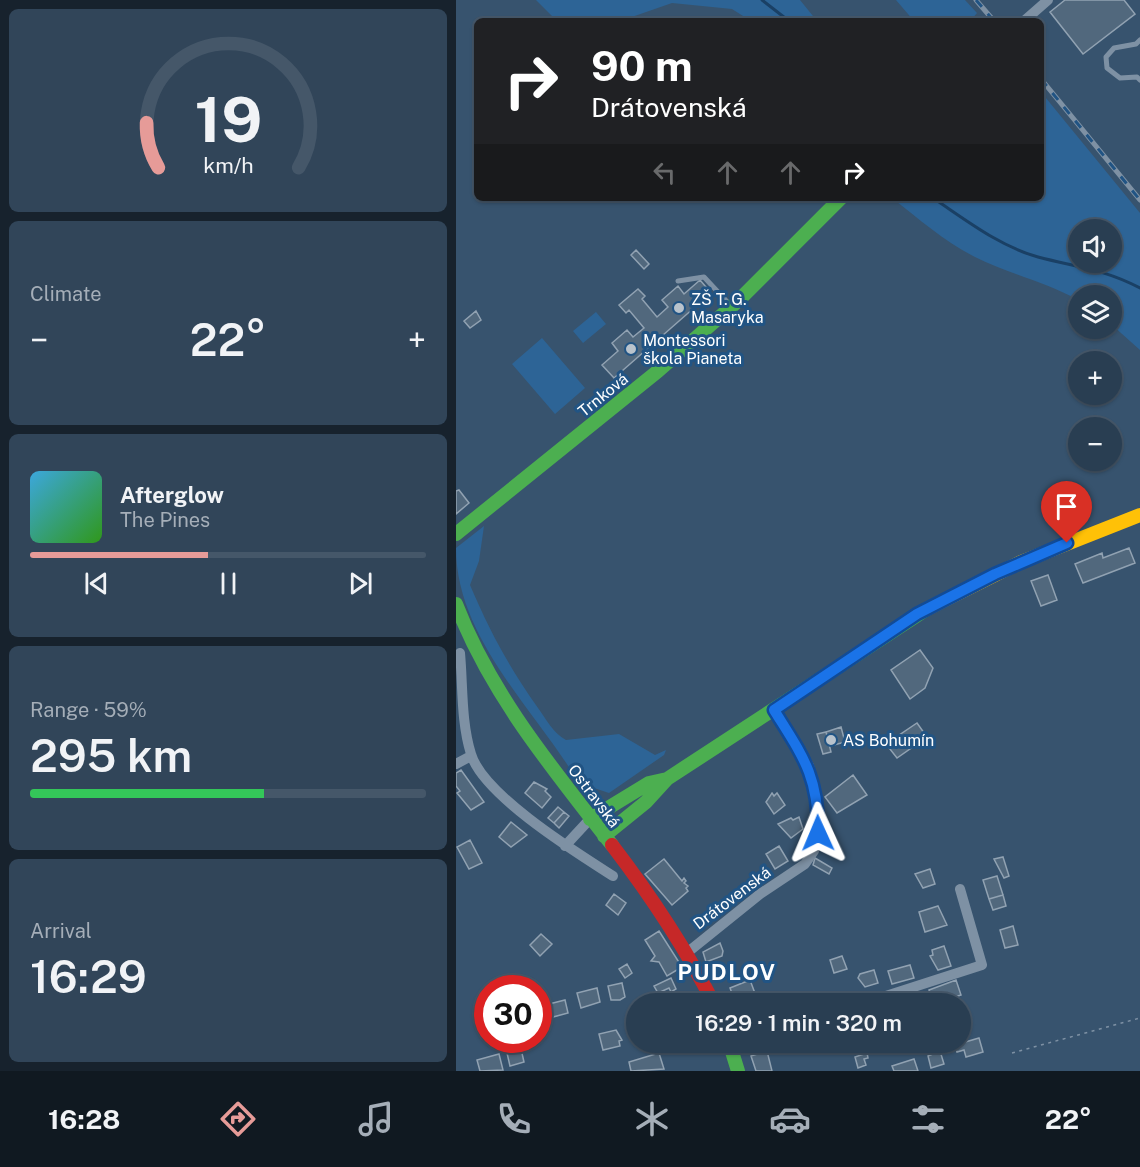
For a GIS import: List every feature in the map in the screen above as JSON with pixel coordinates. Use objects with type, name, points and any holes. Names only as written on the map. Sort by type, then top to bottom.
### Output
[{"type":"street","points":[[1027,18],[1048,0]]},
{"type":"street","name":"Trnková","points":[[456,534],[628,396],[731,306],[838,201]]},
{"type":"street","points":[[565,846],[590,819],[649,783],[667,779],[936,604],[1021,562],[1140,515]]},
{"type":"street","name":"Ostravská","points":[[456,604],[478,656],[495,685],[688,952],[708,993]]},
{"type":"street","points":[[460,653],[466,727],[471,756],[498,791],[565,846],[613,876]]},
{"type":"street","name":"Drátovenská","points":[[688,952],[760,894],[805,864],[814,851],[818,815],[809,766],[774,710]]},
{"type":"street","points":[[456,764],[471,756]]},
{"type":"street","points":[[604,836],[659,792],[667,779]]},
{"type":"street","points":[[895,993],[982,965],[960,889]]},
{"type":"street","points":[[733,1053],[738,1071]]},
{"type":"lane","points":[[1140,40],[1136,44],[1114,48],[1106,57],[1107,68],[1120,78],[1137,77],[1140,80]]},
{"type":"lane","points":[[678,281],[704,277],[731,306]]},
{"type":"path","points":[[1012,1053],[1140,1018]]},
{"type":"shaded area","points":[[536,0],[800,0],[815,18],[746,18],[732,9],[672,3],[629,18],[554,18]]},
{"type":"shaded area","points":[[896,0],[965,0],[977,13],[973,18],[911,18]]},
{"type":"shaded area","points":[[1044,96],[1140,213],[1140,350],[1122,334],[1122,285],[1068,285],[1068,295],[988,263],[953,244],[896,201],[1044,201]]},
{"type":"shaded area","points":[[596,312],[606,324],[583,343],[573,331]]},
{"type":"shaded area","points":[[542,338],[585,388],[555,414],[512,364]]},
{"type":"shaded area","points":[[484,526],[479,561],[470,585],[501,649],[550,726],[566,740],[619,734],[655,755],[666,750],[664,755],[609,793],[579,783],[501,672],[469,613],[460,581],[456,548]]},
{"type":"building","points":[[1065,0],[1124,0],[1135,14],[1083,54],[1050,12]]},
{"type":"building","points":[[636,250],[649,264],[644,269],[631,255]]},
{"type":"building","points":[[700,280],[711,293],[614,378],[602,365],[618,351],[612,343],[627,330],[633,337],[644,328],[629,310],[626,313],[619,305],[638,289],[645,296],[642,299],[657,317],[668,307],[662,300],[678,286],[684,294]]},
{"type":"building","points":[[476,311],[481,320],[470,328],[464,321]]},
{"type":"building","points":[[459,490],[469,503],[456,514],[456,491]]},
{"type":"building","points":[[1129,548],[1135,563],[1083,583],[1075,564],[1102,553],[1103,558]]},
{"type":"building","points":[[1048,575],[1057,600],[1041,606],[1031,581]]},
{"type":"building","points":[[920,650],[933,668],[925,688],[910,699],[891,670]]},
{"type":"building","points":[[917,723],[927,737],[897,758],[886,744]]},
{"type":"building","points":[[841,727],[845,742],[830,746],[826,732]]},
{"type":"building","points":[[826,732],[831,752],[823,754],[817,734]]},
{"type":"building","points":[[461,770],[484,802],[471,810],[457,793],[460,791],[456,786],[456,773]]},
{"type":"building","points":[[853,775],[867,795],[837,813],[825,797]]},
{"type":"building","points":[[534,782],[547,789],[545,791],[551,797],[542,808],[525,793]]},
{"type":"building","points":[[772,793],[774,796],[777,793],[785,805],[774,814],[766,802]]},
{"type":"building","points":[[558,807],[564,812],[554,823],[548,818]]},
{"type":"building","points":[[564,812],[569,816],[559,828],[554,823]]},
{"type":"building","points":[[799,817],[803,829],[791,838],[778,824]]},
{"type":"building","points":[[511,822],[527,835],[511,847],[499,837]]},
{"type":"building","points":[[470,840],[482,863],[469,869],[457,847]]},
{"type":"building","points":[[779,846],[788,861],[775,869],[766,854]]},
{"type":"building","points":[[1003,857],[1009,876],[1004,878],[994,859]]},
{"type":"building","points":[[815,858],[832,868],[829,874],[813,865]]},
{"type":"building","points":[[664,859],[682,881],[684,878],[686,881],[684,883],[688,886],[686,888],[688,891],[672,905],[645,874]]},
{"type":"building","points":[[930,869],[935,884],[923,888],[915,874]]},
{"type":"building","points":[[997,876],[1003,895],[989,899],[983,880]]},
{"type":"building","points":[[614,894],[626,903],[618,915],[606,905]]},
{"type":"building","points":[[1003,895],[1006,906],[993,910],[989,899]]},
{"type":"building","points":[[938,906],[947,925],[925,932],[919,912]]},
{"type":"building","points":[[1013,926],[1018,945],[1005,948],[1000,930]]},
{"type":"building","points":[[659,931],[682,967],[667,976],[659,962],[651,961],[655,956],[645,940]]},
{"type":"building","points":[[541,934],[552,944],[540,956],[530,945]]},
{"type":"building","points":[[720,943],[722,956],[706,962],[703,952]]},
{"type":"building","points":[[944,946],[951,966],[938,970],[930,956],[933,955],[932,950]]},
{"type":"building","points":[[842,956],[847,969],[834,973],[830,960]]},
{"type":"building","points":[[627,964],[632,973],[625,978],[619,969]]},
{"type":"building","points":[[910,965],[914,978],[892,984],[888,971]]},
{"type":"building","points":[[874,970],[878,983],[865,987],[858,978],[860,974]]},
{"type":"building","points":[[671,978],[676,989],[671,992],[669,988],[658,993],[654,986]]},
{"type":"building","points":[[750,980],[755,993],[732,993],[730,988]]},
{"type":"building","points":[[956,980],[960,993],[930,993],[929,990]]},
{"type":"building","points":[[622,983],[625,997],[620,1000],[611,1000],[608,986]]},
{"type":"building","points":[[597,988],[600,1002],[581,1008],[577,993]]},
{"type":"building","points":[[565,1000],[568,1013],[553,1017],[552,1003]]},
{"type":"building","points":[[616,1030],[622,1040],[619,1041],[620,1046],[603,1050],[599,1034]]},
{"type":"building","points":[[979,1038],[983,1052],[966,1057],[965,1053],[971,1053],[971,1040]]},
{"type":"building","points":[[507,1053],[522,1053],[524,1062],[510,1066]]},
{"type":"building","points":[[659,1053],[664,1069],[631,1071],[629,1062]]},
{"type":"building","points":[[768,1053],[772,1071],[756,1071],[751,1056]]},
{"type":"building","points":[[867,1053],[868,1058],[864,1059],[866,1065],[858,1068],[855,1057]]},
{"type":"building","points":[[941,1053],[944,1064],[931,1068],[928,1056]]},
{"type":"building","points":[[499,1054],[503,1070],[480,1071],[477,1060]]},
{"type":"building","points":[[914,1059],[918,1071],[894,1071],[892,1066]]},
{"type":"waterway","points":[[762,0],[785,18]]},
{"type":"waterway","points":[[937,201],[983,232],[1010,246],[1038,257],[1102,272],[1140,288]]},
{"type":"railway","points":[[976,0],[991,18]]},
{"type":"railway","points":[[1044,83],[1140,200]]},
{"type":"traffic: fast","points":[[456,534],[658,371],[739,300],[838,201]]},
{"type":"traffic: fast","points":[[456,604],[470,637],[505,700],[546,759],[612,845]]},
{"type":"traffic: fast","points":[[590,819],[649,783],[667,779],[927,609]]},
{"type":"traffic: fast","points":[[604,836],[646,802],[667,779]]},
{"type":"traffic: fast","points":[[732,1053],[738,1071]]},
{"type":"traffic: slow","points":[[927,609],[1021,562],[1140,515]]},
{"type":"traffic: jam","points":[[612,845],[667,922],[708,993]]},
{"type":"place","name":"ZŠ T. G. Masaryka","points":[[679,308]]},
{"type":"place","name":"Montessori škola Pianeta","points":[[631,349]]},
{"type":"place","name":"AS Bohumín","points":[[831,740]]},
{"type":"district","name":"PUDLOV","points":[[727,972]]},
{"type":"route","points":[[818,833],[817,798],[809,766],[774,710],[917,614],[995,574],[1067,543]]}]
